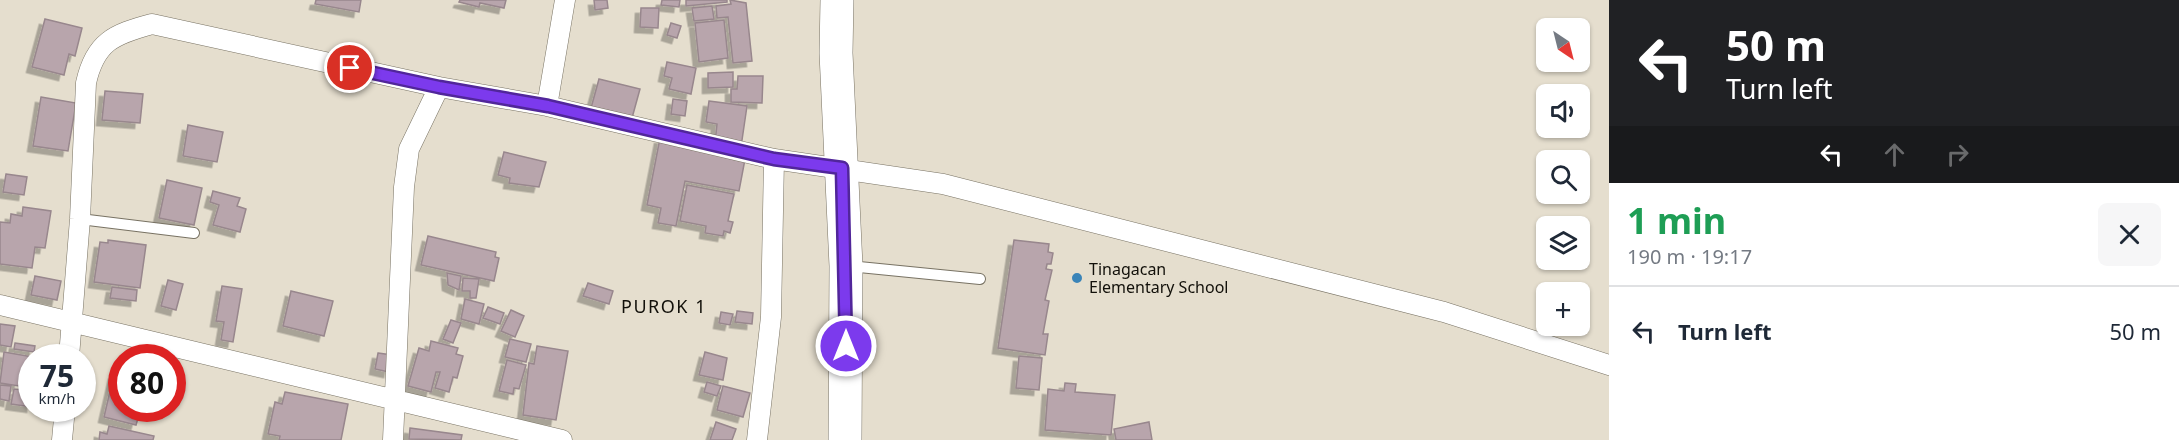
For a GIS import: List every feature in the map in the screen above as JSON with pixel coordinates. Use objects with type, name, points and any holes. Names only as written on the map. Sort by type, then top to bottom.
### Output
[{"type":"highway","points":[[824,0],[836,53]]},
{"type":"highway","points":[[837,0],[836,53],[846,266],[845,440]]},
{"type":"street","points":[[548,106],[565,0]]},
{"type":"street","points":[[70,344],[80,219],[86,83],[90,64],[107,41],[127,30],[152,24],[439,87],[548,106],[774,159],[943,184],[1433,309],[1609,364]]},
{"type":"street","points":[[393,440],[401,225],[409,149],[421,118],[439,87]]},
{"type":"street","points":[[757,440],[771,317],[774,159]]},
{"type":"street","points":[[0,305],[396,398],[562,440]]},
{"type":"street","points":[[62,440],[64,422]]},
{"type":"lane","points":[[80,219],[194,232]]},
{"type":"lane","points":[[846,266],[980,279]]},
{"type":"building","points":[[316,0],[361,0],[359,12],[315,4]]},
{"type":"building","points":[[460,0],[506,0],[504,8],[480,3],[479,7],[459,2]]},
{"type":"building","points":[[594,0],[607,0],[608,8],[595,10]]},
{"type":"building","points":[[662,0],[680,0],[679,7],[661,5]]},
{"type":"building","points":[[686,0],[727,0],[727,2],[686,6]]},
{"type":"building","points":[[730,0],[746,3],[752,61],[733,63],[728,17],[717,18],[716,6],[731,4]]},
{"type":"building","points":[[712,6],[714,19],[694,21],[692,8]]},
{"type":"building","points":[[641,8],[659,8],[658,28],[640,27]]},
{"type":"building","points":[[45,19],[82,28],[75,56],[69,54],[64,75],[32,67]]},
{"type":"building","points":[[724,20],[728,58],[699,62],[695,23]]},
{"type":"building","points":[[671,23],[681,26],[677,38],[667,35]]},
{"type":"building","points":[[667,62],[696,68],[691,94],[669,89],[672,78],[664,76]]},
{"type":"building","points":[[733,72],[733,87],[708,88],[708,73]]},
{"type":"building","points":[[738,76],[763,76],[762,103],[731,102],[731,89],[737,89]]},
{"type":"building","points":[[599,79],[640,89],[632,118],[591,108]]},
{"type":"building","points":[[105,91],[143,94],[140,123],[102,120]]},
{"type":"building","points":[[41,97],[76,103],[68,151],[33,146]]},
{"type":"building","points":[[673,99],[687,101],[685,116],[671,114]]},
{"type":"building","points":[[709,101],[747,106],[741,147],[715,143],[717,124],[706,122]]},
{"type":"building","points":[[188,125],[223,132],[217,162],[183,156]]},
{"type":"building","points":[[660,138],[746,154],[739,191],[685,181],[676,226],[658,223],[661,208],[647,205]]},
{"type":"building","points":[[504,152],[546,162],[539,187],[509,183],[510,178],[498,175]]},
{"type":"building","points":[[6,174],[27,177],[24,195],[3,192]]},
{"type":"building","points":[[167,180],[202,188],[194,225],[159,218]]},
{"type":"building","points":[[687,185],[734,194],[728,221],[733,222],[730,233],[724,231],[723,236],[705,233],[706,226],[680,221]]},
{"type":"building","points":[[213,191],[240,198],[237,206],[246,209],[240,232],[213,225],[219,205],[210,202]]},
{"type":"building","points":[[23,207],[51,211],[45,248],[35,247],[32,268],[0,264],[0,222],[10,223],[11,214],[22,216]]},
{"type":"building","points":[[428,236],[496,252],[495,257],[499,258],[494,281],[421,265]]},
{"type":"building","points":[[108,240],[146,245],[140,288],[94,282],[100,242],[108,243]]},
{"type":"building","points":[[1014,240],[1049,244],[1048,252],[1053,253],[1051,264],[1047,264],[1046,269],[1052,270],[1045,300],[1049,301],[1043,334],[1048,334],[1045,355],[998,348]]},
{"type":"building","points":[[447,273],[461,276],[459,290],[448,285]]},
{"type":"building","points":[[35,276],[61,281],[57,300],[31,295]]},
{"type":"building","points":[[463,278],[479,279],[476,298],[470,298],[470,291],[462,291]]},
{"type":"building","points":[[168,280],[183,284],[176,310],[161,306]]},
{"type":"building","points":[[588,283],[613,291],[609,304],[583,296]]},
{"type":"building","points":[[222,286],[242,289],[233,342],[221,340],[224,322],[216,321]]},
{"type":"building","points":[[112,287],[137,290],[136,301],[110,298]]},
{"type":"building","points":[[291,291],[333,301],[324,336],[283,326]]},
{"type":"building","points":[[465,299],[484,304],[479,324],[461,319]]},
{"type":"building","points":[[488,307],[504,313],[500,324],[483,318]]},
{"type":"building","points":[[511,310],[524,316],[515,337],[501,331]]},
{"type":"building","points":[[737,311],[753,313],[752,324],[735,322]]},
{"type":"building","points":[[721,312],[733,314],[730,325],[719,323]]},
{"type":"building","points":[[451,320],[461,323],[453,343],[443,339]]},
{"type":"building","points":[[0,324],[15,326],[11,347],[0,345]]},
{"type":"building","points":[[510,339],[531,344],[526,362],[505,357]]},
{"type":"building","points":[[431,341],[458,348],[456,354],[463,356],[457,378],[453,377],[449,392],[435,388],[440,372],[436,372],[431,392],[408,386],[419,348],[429,351]]},
{"type":"building","points":[[15,343],[22,344],[18,344],[18,350],[14,349]]},
{"type":"building","points":[[537,346],[568,351],[556,420],[523,415],[529,363],[534,364]]},
{"type":"building","points":[[4,352],[18,354],[18,386],[0,383]]},
{"type":"building","points":[[705,352],[727,358],[723,380],[699,375]]},
{"type":"building","points":[[378,353],[392,355],[389,372],[375,369]]},
{"type":"building","points":[[1019,356],[1042,358],[1039,390],[1016,388]]},
{"type":"building","points":[[507,360],[526,365],[519,389],[514,388],[513,394],[499,391]]},
{"type":"building","points":[[707,382],[721,386],[717,396],[704,392]]},
{"type":"building","points":[[1065,383],[1076,384],[1075,392],[1115,395],[1111,435],[1045,430],[1048,389],[1064,391]]},
{"type":"building","points":[[0,385],[11,386],[9,401],[0,399]]},
{"type":"building","points":[[723,386],[750,393],[743,417],[717,410]]},
{"type":"building","points":[[14,389],[18,389],[18,405],[11,404]]},
{"type":"building","points":[[285,392],[348,404],[341,440],[279,440],[280,436],[268,434],[275,402],[282,404]]},
{"type":"building","points":[[108,400],[108,418],[104,417]]},
{"type":"building","points":[[716,422],[736,429],[732,440],[710,440]]},
{"type":"building","points":[[1149,422],[1152,440],[1116,440],[1114,429]]},
{"type":"building","points":[[109,426],[154,436],[153,440],[99,440],[100,432],[107,434]]},
{"type":"building","points":[[410,428],[462,435],[461,440],[409,439]]},
{"type":"place","name":"Tinagacan Elementary School","points":[[1077,278]]},
{"type":"district","name":"PUROK 1","points":[[664,306]]},
{"type":"route","points":[[350,68],[439,87],[548,106],[774,159],[842,168],[846,346]]}]
